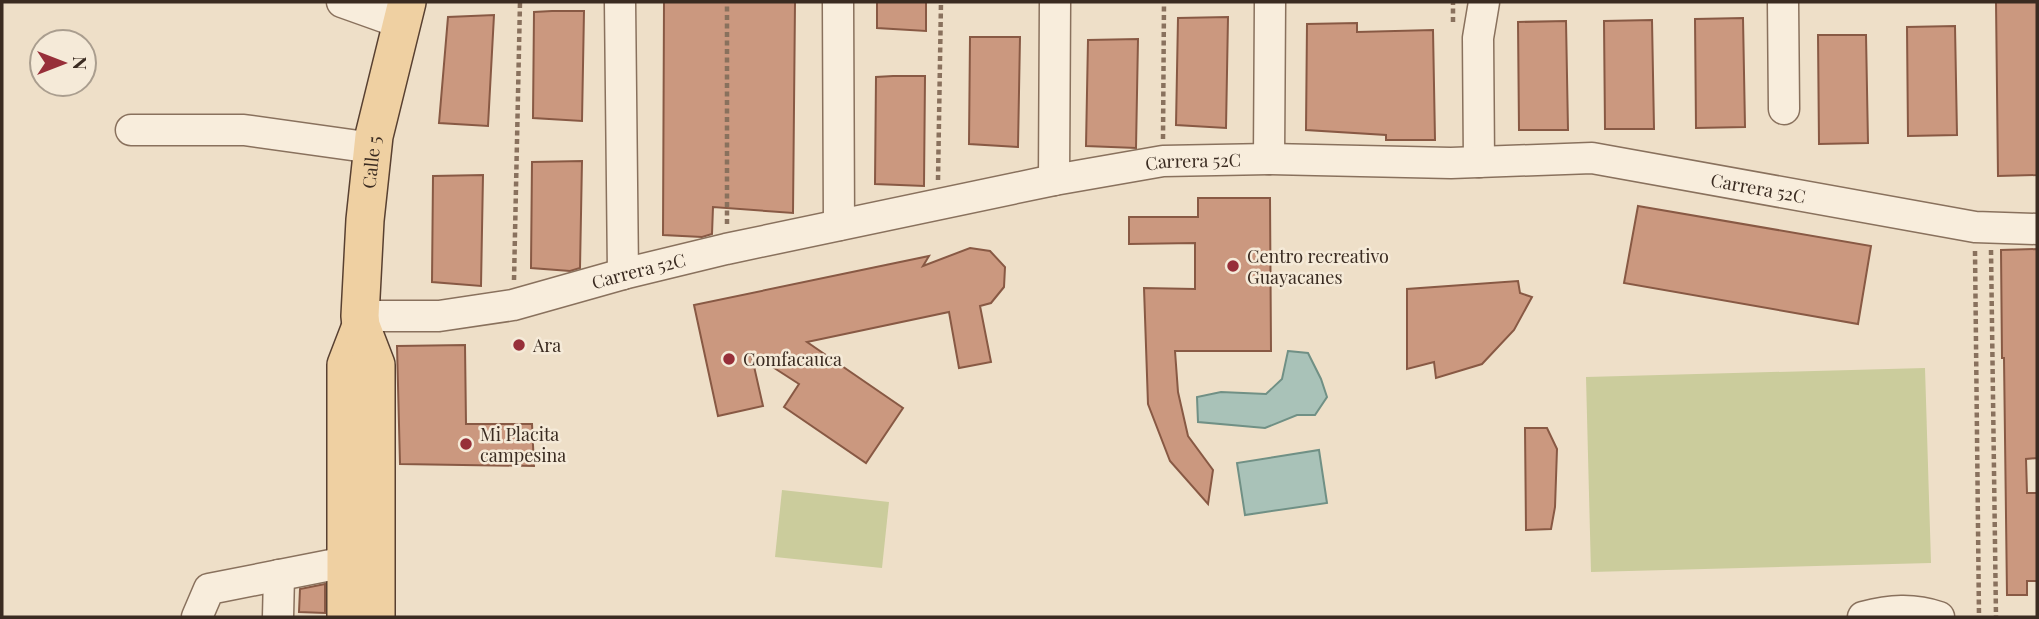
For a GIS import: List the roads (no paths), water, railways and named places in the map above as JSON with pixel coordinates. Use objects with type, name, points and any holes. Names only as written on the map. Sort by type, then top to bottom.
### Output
[{"type":"main road","name":"Calle 5","points":[[346,617],[346,365],[360,321],[365,220],[373,148],[383,93],[404,13]]},
{"type":"main road","name":"Calle 5","points":[[360,321],[376,365],[376,617]]},
{"type":"street","points":[[342,2],[404,13]]},
{"type":"street","points":[[620,2],[623,274]]},
{"type":"street","points":[[838,2],[839,225]]},
{"type":"street","points":[[1054,180],[1055,2]]},
{"type":"street","points":[[1269,159],[1270,2]]},
{"type":"street","points":[[1479,162],[1478,38],[1484,2]]},
{"type":"street","points":[[1783,2],[1784,109]]},
{"type":"street","points":[[131,130],[244,130],[373,148]]},
{"type":"street","name":"Carrera 52C","points":[[360,321],[439,316],[513,305],[726,249],[1054,180],[1163,161],[1269,159],[1479,162],[1592,158],[1983,235],[2037,229]]},
{"type":"street","points":[[197,617],[209,589],[346,562]]},
{"type":"street","points":[[278,617],[279,575]]},
{"type":"street","points":[[1863,617],[1891,610],[1923,612],[1939,617]]},
{"type":"place","name":"Centro recreativo Guayacanes","points":[[1233,266]]},
{"type":"place","name":"Ara","points":[[519,345]]},
{"type":"place","name":"Comfacauca","points":[[729,359]]},
{"type":"place","name":"Mi Placita campesina","points":[[466,444]]}]
